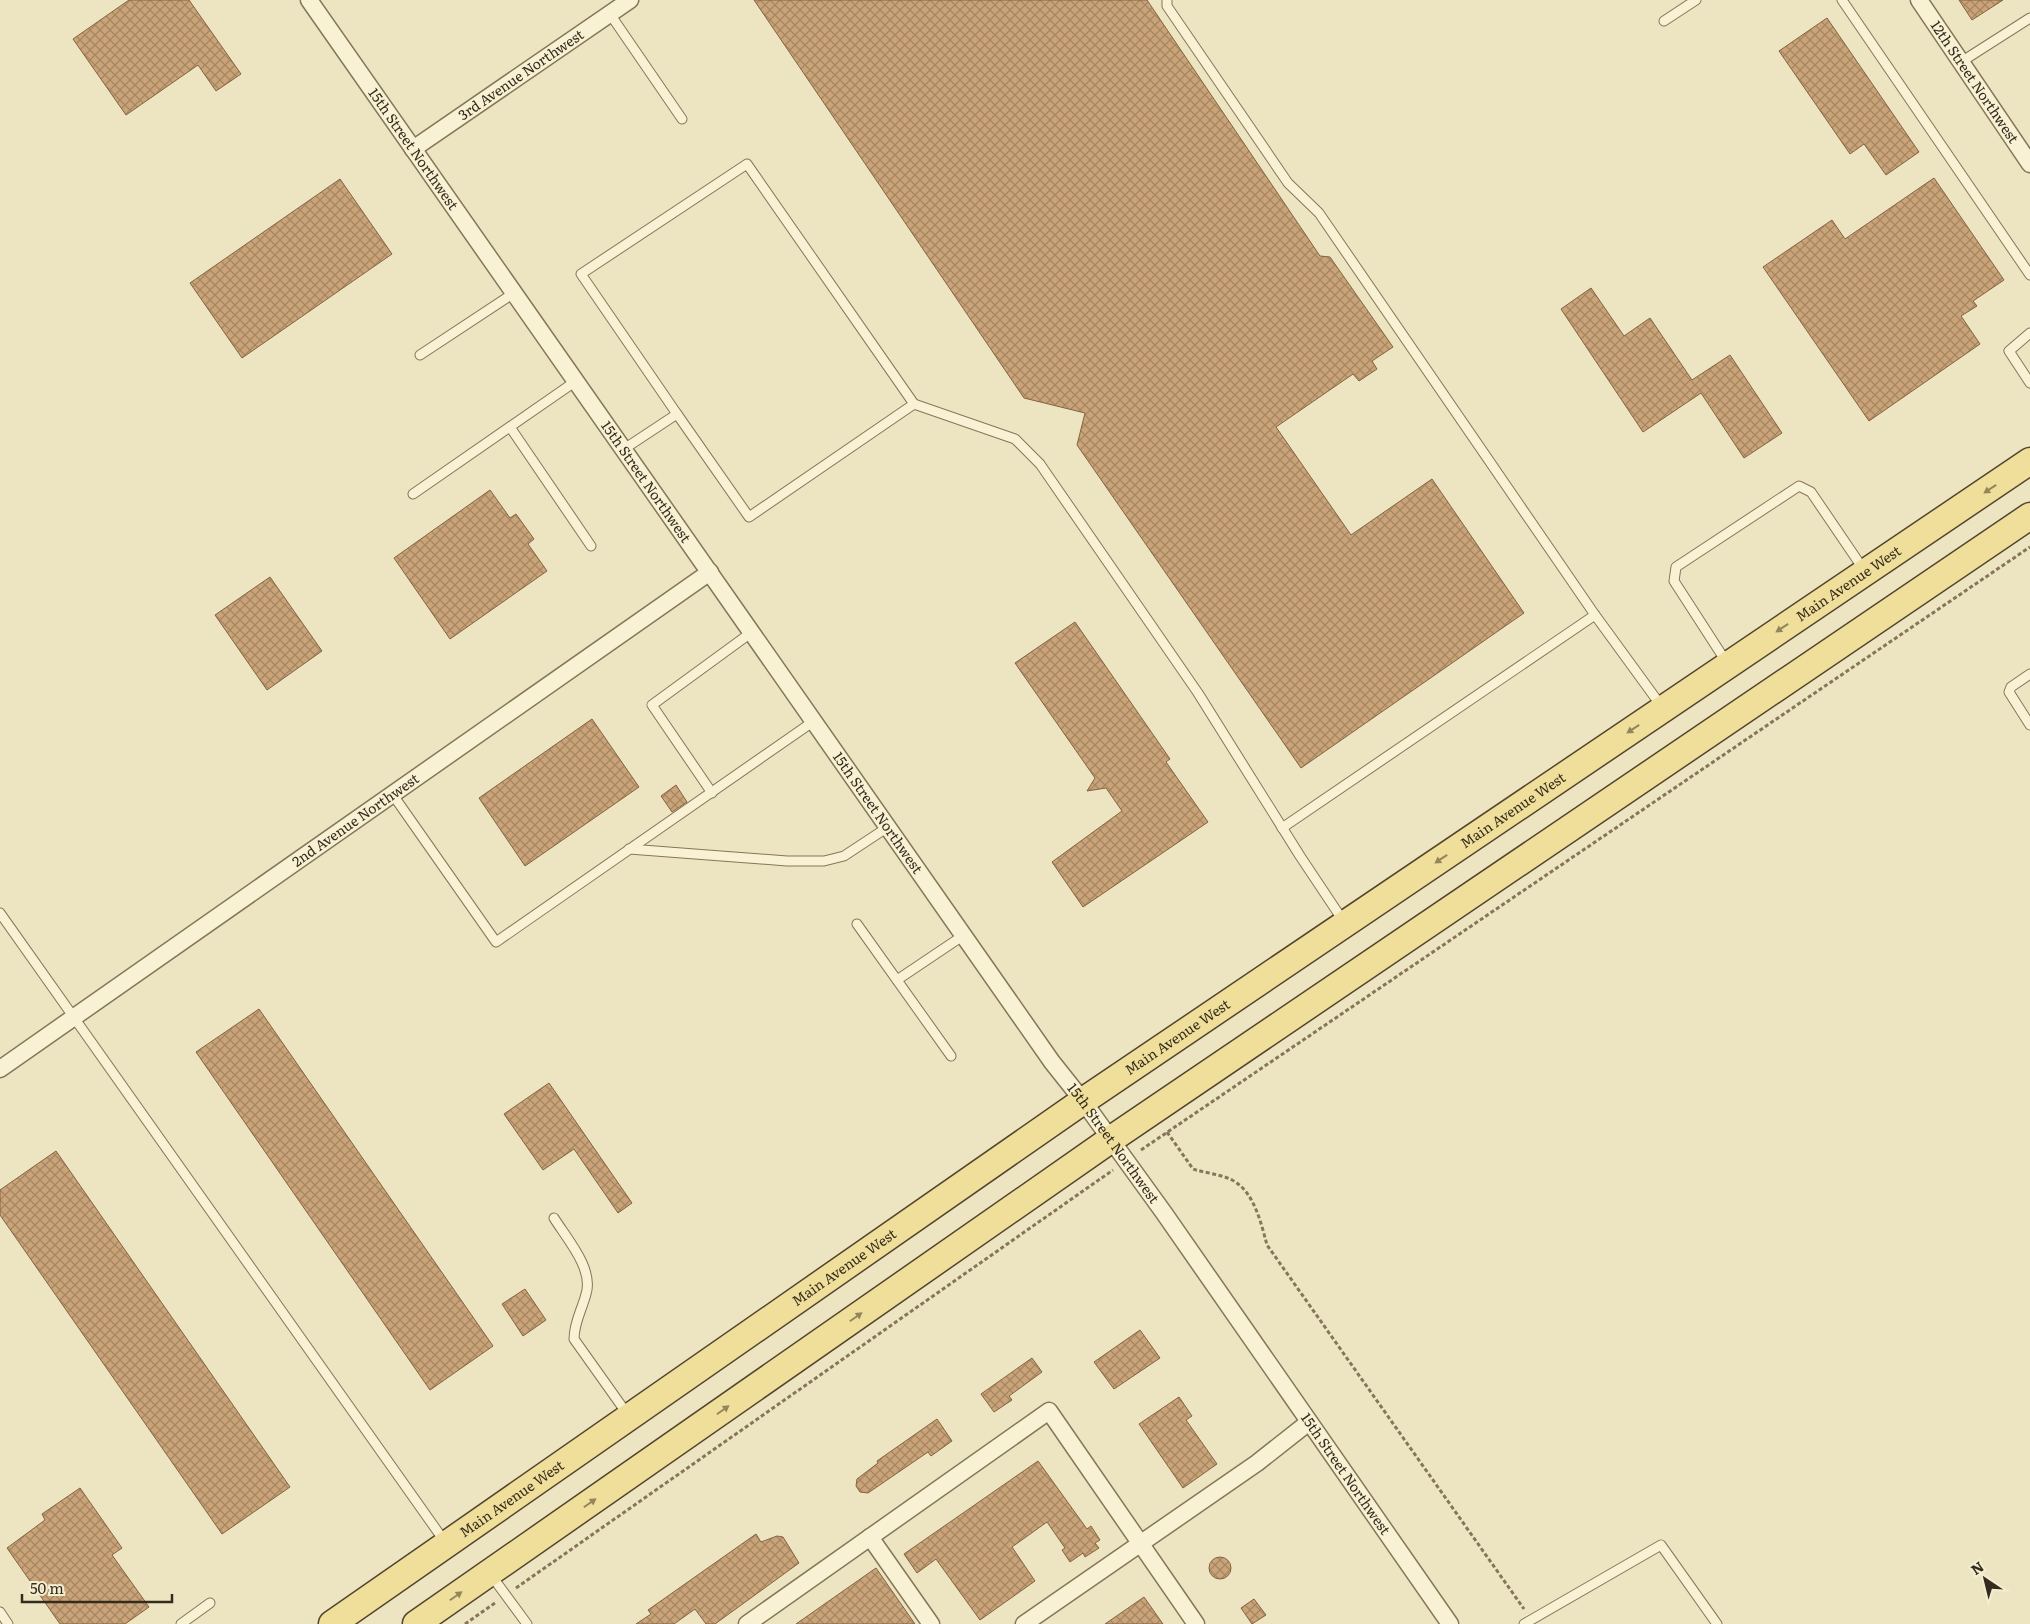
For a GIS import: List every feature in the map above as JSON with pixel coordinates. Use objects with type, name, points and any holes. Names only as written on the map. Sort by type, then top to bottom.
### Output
[{"type":"main road","name":"Main Avenue West","points":[[332,1624],[1083,1101],[2030,461]]},
{"type":"main road","points":[[416,1624],[1110,1140],[2030,516]]},
{"type":"street","name":"15th Street Northwest","points":[[309,0],[1052,1062],[1083,1101],[1450,1624]]},
{"type":"street","name":"3rd Avenue Northwest","points":[[414,149],[630,0]]},
{"type":"street","name":"12th Street Northwest","points":[[1919,0],[2030,164]]},
{"type":"street","name":"2nd Avenue Northwest","points":[[0,1069],[710,572]]},
{"type":"street","points":[[747,1624],[1049,1411],[1196,1624]]},
{"type":"street","points":[[1024,1624],[1257,1463],[1308,1422]]},
{"type":"street","points":[[870,1537],[931,1624]]},
{"type":"lane","points":[[1167,0],[1167,6],[1288,183],[1319,213],[1595,615],[1663,709]]},
{"type":"lane","points":[[1664,21],[1696,0]]},
{"type":"lane","points":[[1842,0],[2030,275]]},
{"type":"lane","points":[[610,14],[682,119]]},
{"type":"lane","points":[[1961,62],[2030,18]]},
{"type":"lane","points":[[914,404],[750,518],[581,274],[747,164],[914,404],[1015,439],[1040,464],[1198,693],[1282,828],[1345,924]]},
{"type":"lane","points":[[420,354],[514,293]]},
{"type":"lane","points":[[2030,333],[2009,351],[2030,383]]},
{"type":"lane","points":[[412,494],[576,380]]},
{"type":"lane","points":[[624,449],[677,414]]},
{"type":"lane","points":[[510,426],[591,546]]},
{"type":"lane","points":[[1728,665],[1674,581],[1676,567],[1799,486],[1810,492],[1866,572]]},
{"type":"lane","points":[[1282,828],[1595,615]]},
{"type":"lane","points":[[712,792],[652,705],[752,632]]},
{"type":"lane","points":[[2030,674],[2011,687],[2009,692],[2030,726]]},
{"type":"lane","points":[[392,795],[496,942],[814,721]]},
{"type":"lane","points":[[629,849],[786,861],[824,862],[844,856],[888,827]]},
{"type":"lane","points":[[0,914],[447,1544]]},
{"type":"lane","points":[[857,924],[951,1056]]},
{"type":"lane","points":[[897,980],[964,935]]},
{"type":"lane","points":[[554,1218],[586,1272],[587,1293],[574,1327],[574,1339],[629,1417]]},
{"type":"lane","points":[[1528,1622],[1661,1545],[1717,1624]]},
{"type":"lane","points":[[490,1573],[527,1624]]},
{"type":"lane","points":[[181,1624],[210,1603]]},
{"type":"lane","points":[[0,1612],[8,1624]]},
{"type":"path","points":[[465,1624],[1125,1161],[2030,547]]},
{"type":"path","points":[[1168,1132],[1193,1169],[1231,1180],[1242,1188],[1258,1213],[1267,1245],[1528,1622]]},
{"type":"building","points":[[129,0],[189,0],[241,74],[216,91],[198,65],[126,115],[73,39]]},
{"type":"building","points":[[754,0],[1147,0],[1320,256],[1330,257],[1393,347],[1372,361],[1377,369],[1359,381],[1353,374],[1276,427],[1351,535],[1432,479],[1524,613],[1301,768],[1077,445],[1085,413],[1024,398]]},
{"type":"building","points":[[1959,0],[2003,0],[1972,20]]},
{"type":"building","points":[[1827,18],[1919,152],[1886,175],[1864,144],[1850,154],[1779,51]]},
{"type":"building","points":[[1934,178],[2004,280],[1973,301],[1977,306],[1961,316],[1980,344],[1869,421],[1763,267],[1832,220],[1845,239]]},
{"type":"building","points":[[340,179],[392,254],[242,358],[190,283]]},
{"type":"building","points":[[1591,288],[1624,336],[1650,318],[1692,380],[1730,355],[1782,433],[1744,458],[1701,393],[1643,432],[1561,309]]},
{"type":"building","points":[[490,490],[510,518],[516,514],[534,539],[528,544],[547,571],[450,639],[394,558]]},
{"type":"building","points":[[270,577],[322,651],[267,690],[215,615]]},
{"type":"building","points":[[1075,622],[1170,759],[1166,762],[1208,822],[1083,907],[1052,862],[1122,811],[1106,788],[1087,791],[1095,778],[1015,663]]},
{"type":"building","points":[[592,719],[639,787],[525,866],[479,798]]},
{"type":"building","points":[[676,785],[687,802],[672,812],[661,796]]},
{"type":"building","points":[[259,1009],[493,1346],[430,1390],[196,1052]]},
{"type":"building","points":[[549,1083],[632,1203],[618,1213],[574,1149],[543,1170],[504,1114]]},
{"type":"building","points":[[56,1151],[290,1487],[222,1534],[0,1215],[0,1190]]},
{"type":"building","points":[[525,1289],[546,1320],[523,1336],[502,1304]]},
{"type":"building","points":[[1140,1330],[1160,1358],[1114,1389],[1094,1362]]},
{"type":"building","points":[[1032,1358],[1042,1372],[1009,1396],[1012,1400],[994,1412],[981,1394]]},
{"type":"building","points":[[1179,1397],[1192,1416],[1186,1420],[1217,1464],[1183,1488],[1139,1424]]},
{"type":"building","points":[[937,1419],[952,1441],[931,1456],[928,1452],[868,1493],[860,1492],[856,1486],[857,1479],[878,1463],[877,1461]]},
{"type":"building","points":[[1038,1461],[1087,1529],[1091,1526],[1100,1540],[1095,1543],[1099,1548],[1085,1557],[1083,1553],[1070,1562],[1062,1550],[1065,1548],[1047,1522],[1012,1547],[1035,1581],[980,1620],[936,1559],[917,1573],[904,1554]]},
{"type":"building","points":[[80,1488],[122,1548],[112,1555],[149,1607],[125,1624],[60,1624],[7,1548],[45,1520],[42,1514]]},
{"type":"building","points":[[756,1534],[761,1542],[777,1536],[783,1537],[799,1563],[715,1624],[706,1624],[695,1609],[674,1624],[636,1624],[651,1614],[648,1610]]},
{"type":"building","points":[[1220,1557],[1228,1560],[1231,1568],[1228,1576],[1220,1579],[1212,1576],[1209,1568],[1212,1560]]},
{"type":"building","points":[[876,1568],[915,1624],[796,1624]]},
{"type":"building","points":[[1144,1597],[1163,1624],[1105,1624]]},
{"type":"building","points":[[1254,1599],[1266,1615],[1252,1624],[1241,1608]]}]
